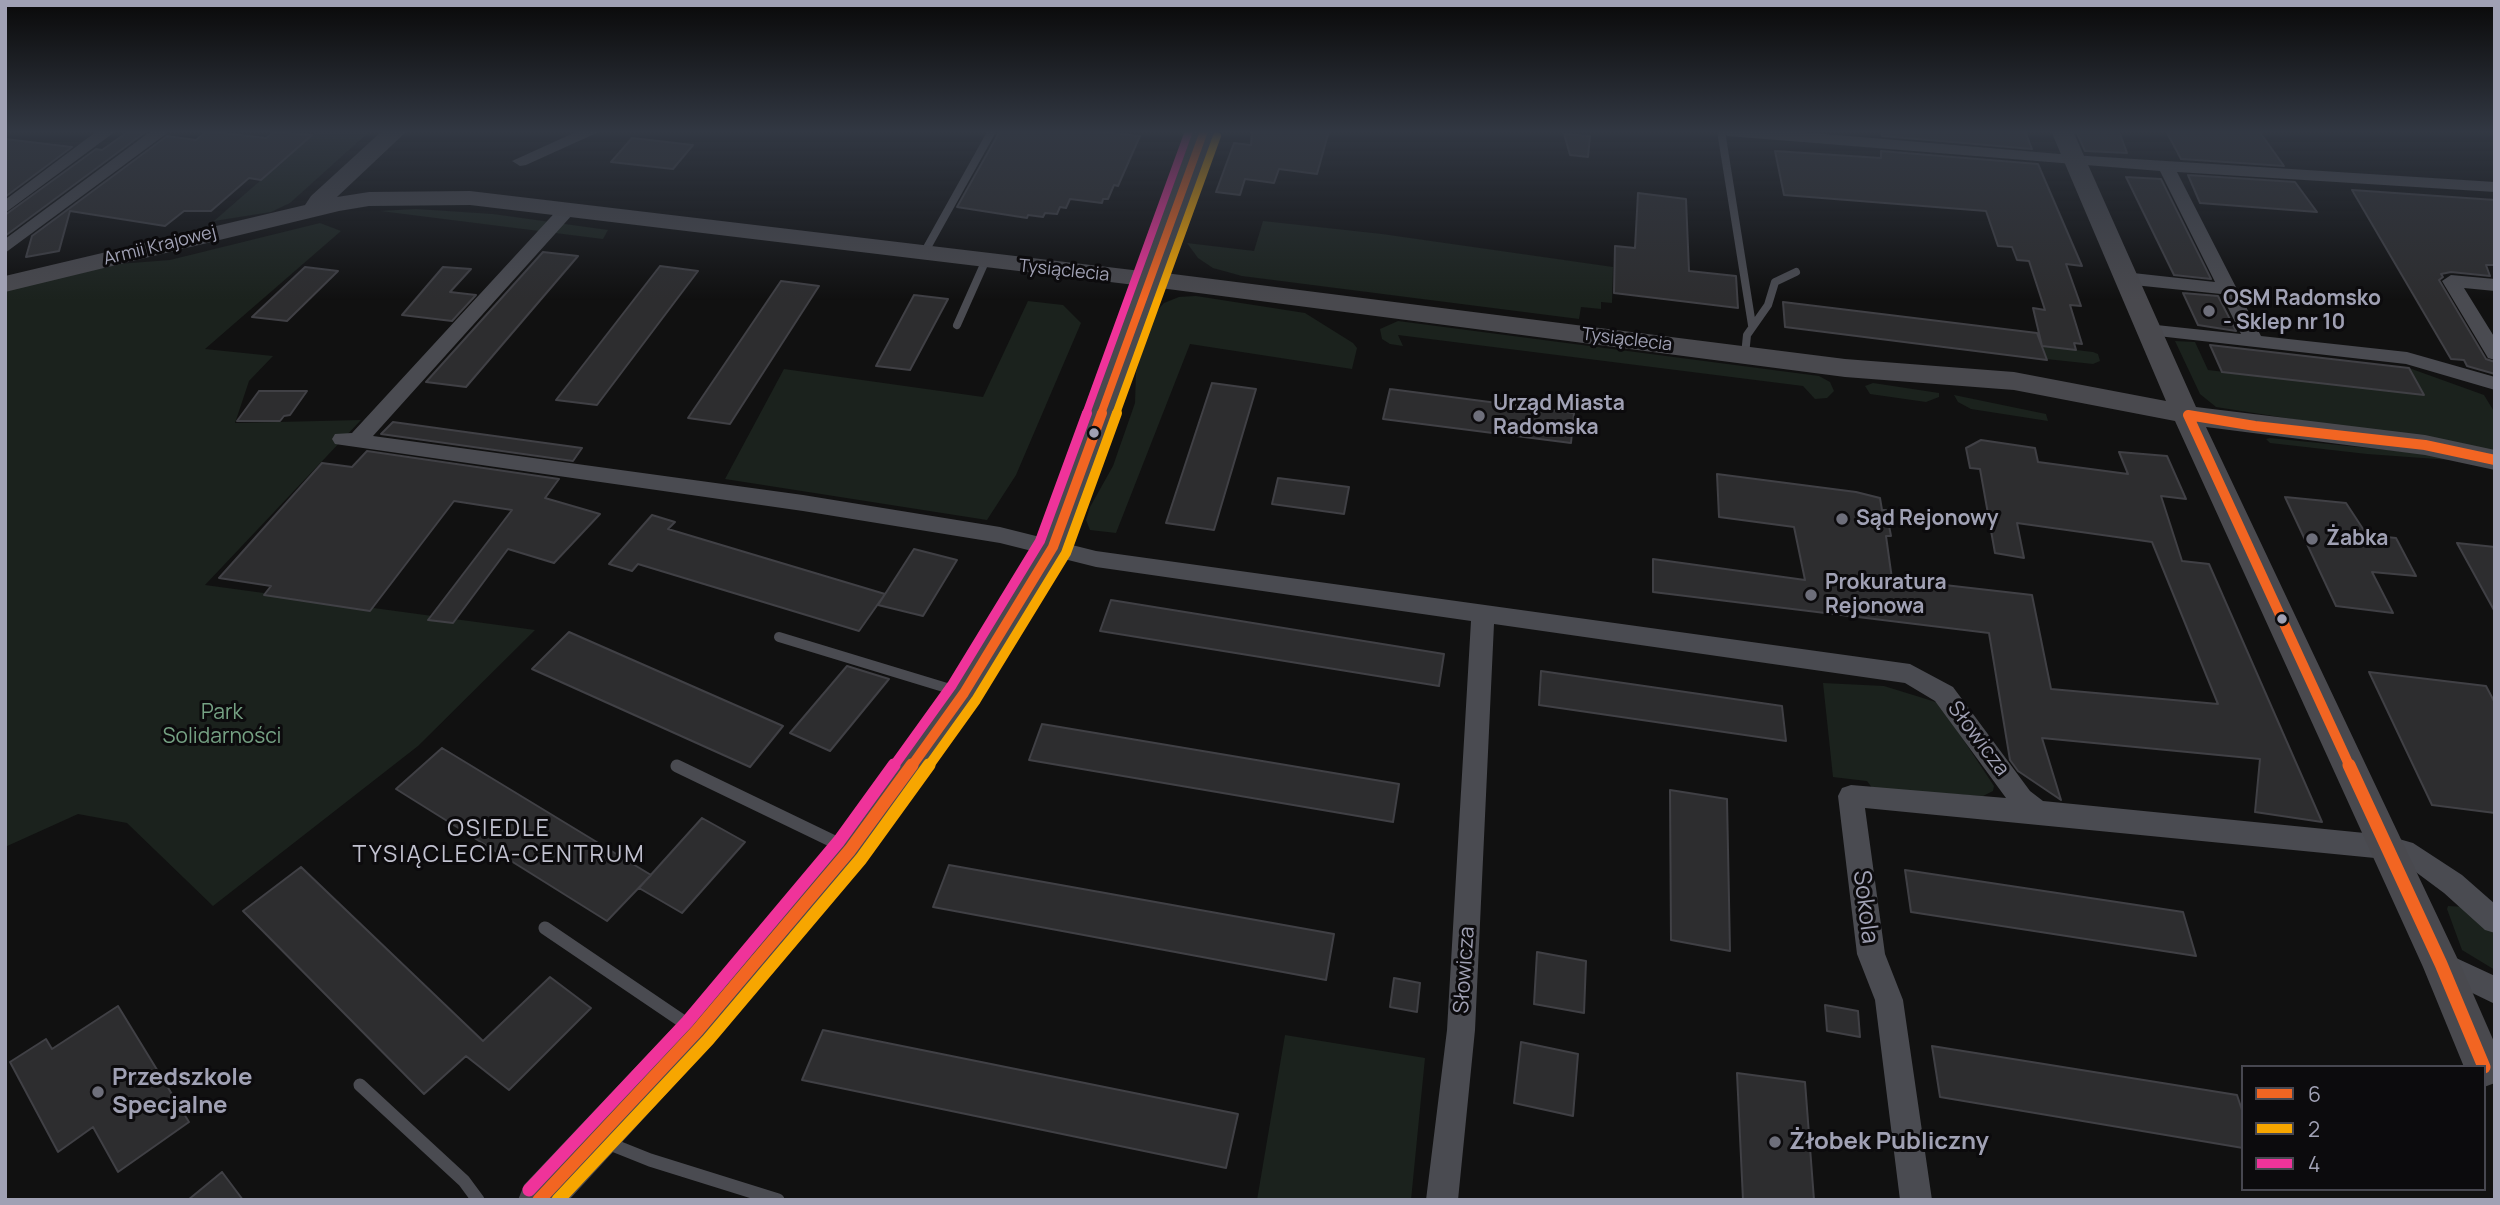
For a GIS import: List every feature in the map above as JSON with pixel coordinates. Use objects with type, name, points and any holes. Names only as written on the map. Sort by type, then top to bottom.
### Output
[{"type":"street","points":[[5,208],[33,187]]},
{"type":"street","points":[[5,248],[87,187]]},
{"type":"street","points":[[315,209],[319,201],[334,187]]},
{"type":"street","points":[[387,187],[447,197]]},
{"type":"street","points":[[539,1200],[697,1031],[850,850],[964,693],[1053,547],[1184,187]]},
{"type":"street","points":[[2084,187],[2147,330],[2441,964],[2483,1065]]},
{"type":"street","points":[[2177,187],[2230,289],[2254,342]]},
{"type":"street","name":"Tysiąclecia","points":[[315,209],[369,199],[447,197],[567,210],[1152,280],[1897,374],[1947,389],[2193,426],[2253,447],[2463,467],[2495,463]]},
{"type":"street","name":"Armii Krajowej","points":[[5,284],[315,209]]},
{"type":"street","name":"Słowicza","points":[[567,210],[350,440],[803,503],[1000,535],[1096,559],[1910,674],[1944,694],[2021,799],[2037,812]]},
{"type":"street","points":[[2124,278],[2230,289]]},
{"type":"street","points":[[2495,285],[2451,281],[2495,354]]},
{"type":"street","points":[[2147,330],[2407,358],[2495,384]]},
{"type":"street","name":"Słowicza","points":[[1442,1200],[1461,1030],[1483,614]]},
{"type":"street","name":"Sokola","points":[[1916,1200],[1889,1000],[1871,954],[1851,796],[2037,812]]},
{"type":"street","points":[[2037,812],[2385,847],[2413,855],[2454,884],[2495,921]]},
{"type":"street","points":[[2441,964],[2495,991]]},
{"type":"street","points":[[2486,1072],[2495,1093]]},
{"type":"lane","points":[[924,253],[959,187]]},
{"type":"lane","points":[[1730,187],[1752,325]]},
{"type":"lane","points":[[957,325],[985,262]]},
{"type":"lane","points":[[1745,355],[1747,335],[1768,305],[1775,282],[1796,272]]},
{"type":"lane","points":[[779,637],[964,693]]},
{"type":"lane","points":[[677,766],[850,850]]},
{"type":"lane","points":[[545,928],[697,1031]]},
{"type":"lane","points":[[360,1085],[464,1181],[478,1200]]},
{"type":"lane","points":[[598,1139],[732,1192],[778,1200]]},
{"type":"green space","points":[[253,187],[308,187],[290,203],[271,212],[214,221]]},
{"type":"green space","points":[[416,209],[493,214],[608,230],[603,239],[380,211]]},
{"type":"green space","points":[[1263,221],[1382,234],[1613,267],[1612,303],[1601,302],[1601,309],[1581,307],[1579,319],[1242,276],[1213,268],[1198,258],[1187,243],[1254,251]]},
{"type":"green space","name":"Park Solidarności","points":[[320,223],[341,231],[205,349],[273,356],[249,381],[235,423],[361,420],[205,585],[535,630],[418,746],[213,906],[127,823],[78,814],[5,847],[5,291],[118,264],[170,260]]},
{"type":"green space","points":[[1196,296],[1305,313],[1353,343],[1357,348],[1352,369],[1190,344],[1116,533],[1090,530],[1086,520],[1090,507],[1113,466],[1135,403],[1136,372],[1154,314],[1164,303],[1179,297]]},
{"type":"green space","points":[[1028,301],[1063,305],[1081,323],[1016,475],[987,520],[725,479],[784,369],[983,397]]},
{"type":"green space","points":[[1398,321],[1819,376],[1830,382],[1834,391],[1827,398],[1815,399],[1803,386],[1398,335],[1403,346],[1390,344],[1382,339],[1380,329]]},
{"type":"green space","points":[[2175,341],[2195,342],[2208,370],[2423,395],[2409,368],[2484,395],[2495,413],[2495,451],[2216,407],[2200,394]]},
{"type":"green space","points":[[2043,346],[2093,352],[2098,354],[2100,361],[2093,364],[2046,359]]},
{"type":"green space","points":[[1873,383],[1939,393],[1939,397],[1926,402],[1870,394],[1865,386]]},
{"type":"green space","points":[[1954,395],[2046,414],[2048,421],[1971,409],[1958,402]]},
{"type":"green space","points":[[2266,439],[2456,457],[2478,462],[2367,454],[2270,443]]},
{"type":"green space","points":[[1823,683],[1884,686],[1939,703],[1994,786],[1993,791],[1983,796],[1873,789],[1867,781],[1833,777]]},
{"type":"green space","points":[[2448,906],[2465,907],[2495,934],[2495,970],[2462,950]]},
{"type":"green space","points":[[1285,1035],[1425,1058],[1411,1200],[1257,1200]]},
{"type":"building","points":[[5,187],[18,187],[5,197]]},
{"type":"building","points":[[43,187],[71,187],[5,236],[5,215]]},
{"type":"building","points":[[98,187],[238,187],[211,211],[184,211],[165,226],[70,211],[59,251],[26,257],[32,236]]},
{"type":"building","points":[[968,187],[1113,187],[1108,199],[1103,199],[1102,203],[1070,199],[1066,208],[1060,207],[1057,214],[1045,213],[1043,217],[1028,215],[1027,218],[957,207]]},
{"type":"building","points":[[1218,187],[1242,187],[1240,195],[1216,192]]},
{"type":"building","points":[[1782,187],[2048,187],[2082,266],[2066,264],[2081,306],[2070,305],[2082,344],[2074,343],[2076,350],[2042,346],[2033,308],[2045,310],[2029,261],[2017,260],[2012,247],[1998,246],[1986,211],[1784,195]]},
{"type":"building","points":[[2131,187],[2165,187],[2211,279],[2174,275]]},
{"type":"building","points":[[2193,187],[2299,187],[2317,212],[2200,203]]},
{"type":"building","points":[[2352,190],[2495,200],[2495,265],[2486,265],[2490,276],[2451,272],[2441,274],[2443,277],[2439,280],[2486,359],[2495,362],[2495,374],[2467,366],[2464,360],[2451,359]]},
{"type":"building","points":[[1638,193],[1686,199],[1689,271],[1736,276],[1738,308],[1614,293],[1615,246],[1635,248]]},
{"type":"building","points":[[543,252],[578,256],[466,387],[426,382]]},
{"type":"building","points":[[660,266],[698,271],[597,405],[556,400]]},
{"type":"building","points":[[305,267],[338,271],[287,321],[252,317]]},
{"type":"building","points":[[443,267],[471,269],[450,292],[476,295],[452,321],[402,315]]},
{"type":"building","points":[[781,281],[819,286],[730,424],[688,418]]},
{"type":"building","name":"OSM Radomsko - Sklep nr 10","points":[[2183,293],[2218,296],[2236,331],[2198,325]]},
{"type":"building","points":[[914,295],[948,299],[910,370],[876,366]]},
{"type":"building","points":[[1783,302],[2037,333],[2047,360],[1785,327]]},
{"type":"building","points":[[2210,345],[2409,368],[2424,395],[2222,372]]},
{"type":"building","points":[[1212,383],[1256,389],[1214,530],[1166,523]]},
{"type":"building","name":"Urząd Miasta Radomska","points":[[1390,389],[1574,413],[1571,443],[1383,419]]},
{"type":"building","points":[[259,391],[307,391],[290,415],[284,416],[280,421],[237,421]]},
{"type":"building","points":[[393,422],[582,448],[573,461],[381,434]]},
{"type":"building","points":[[1981,440],[2035,448],[2038,462],[2128,474],[2119,452],[2167,456],[2186,499],[2161,496],[2182,561],[2209,564],[2322,822],[2255,812],[2260,759],[2042,738],[2061,800],[2018,771],[2010,760],[1989,633],[1653,592],[1653,559],[1805,580],[1794,527],[1719,517],[1717,474],[1856,492],[1880,498],[1882,510],[1886,510],[1891,536],[1886,536],[1892,579],[2032,595],[2051,689],[2218,704],[2152,542],[2017,523],[2024,558],[1995,553],[1980,469],[1970,468],[1966,448]]},
{"type":"building","points":[[367,451],[559,479],[545,498],[600,514],[554,563],[508,549],[453,623],[428,620],[512,510],[454,501],[370,611],[264,595],[271,586],[219,578],[322,463],[352,467]]},
{"type":"building","points":[[1278,478],[1349,487],[1344,514],[1272,504]]},
{"type":"building","points":[[2285,497],[2346,503],[2367,535],[2396,538],[2416,576],[2372,572],[2393,613],[2336,606]]},
{"type":"building","points":[[652,515],[675,522],[668,529],[885,594],[859,631],[638,564],[632,571],[609,564]]},
{"type":"building","points":[[2457,543],[2495,547],[2495,612]]},
{"type":"building","points":[[914,549],[957,560],[923,616],[878,605]]},
{"type":"building","points":[[1111,600],[1444,654],[1439,686],[1100,631]]},
{"type":"building","points":[[569,632],[783,726],[750,767],[532,669]]},
{"type":"building","points":[[847,666],[889,679],[830,751],[790,733]]},
{"type":"building","points":[[1541,671],[1782,706],[1786,741],[1539,705]]},
{"type":"building","points":[[2369,672],[2486,686],[2495,703],[2495,813],[2432,805]]},
{"type":"building","points":[[1042,724],[1399,784],[1393,822],[1029,760]]},
{"type":"building","points":[[442,748],[651,875],[607,921],[396,789]]},
{"type":"building","points":[[1670,790],[1727,799],[1730,951],[1671,940]]},
{"type":"building","points":[[702,818],[745,842],[682,913],[639,888]]},
{"type":"building","points":[[949,865],[1334,934],[1326,980],[933,907]]},
{"type":"building","points":[[301,867],[483,1041],[550,977],[591,1008],[509,1090],[466,1056],[424,1094],[243,911]]},
{"type":"building","points":[[1905,870],[2183,912],[2196,956],[1911,912]]},
{"type":"building","points":[[1537,952],[1586,961],[1584,1013],[1534,1004]]},
{"type":"building","points":[[1394,978],[1420,983],[1417,1012],[1390,1007]]},
{"type":"building","points":[[1825,1005],[1858,1011],[1860,1037],[1827,1031]]},
{"type":"building","name":"Przedszkole Specjalne","points":[[118,1006],[189,1122],[118,1172],[93,1127],[58,1152],[10,1062],[46,1039],[52,1049]]},
{"type":"building","points":[[823,1030],[1238,1114],[1226,1168],[802,1080]]},
{"type":"building","points":[[1521,1042],[1578,1054],[1573,1116],[1514,1103]]},
{"type":"building","points":[[1932,1046],[2237,1095],[2241,1107],[2241,1148],[1940,1097]]},
{"type":"building","name":"Żłobek Publiczny","points":[[1737,1073],[1805,1082],[1814,1200],[1743,1200]]},
{"type":"building","points":[[222,1172],[243,1200],[188,1200]]},
{"type":"transit line","name":"4","points":[[529,1190],[687,1022],[839,841],[952,685],[1040,541],[1169,187]]},
{"type":"transit line","name":"6","points":[[539,1200],[697,1031],[850,850],[964,693],[1053,547],[1184,187]]},
{"type":"transit line","name":"2","points":[[558,1200],[708,1040],[861,859],[976,700],[1066,553],[1198,187]]},
{"type":"transit line","name":"6","points":[[2188,415],[2441,964],[2483,1065]]},
{"type":"transit line","name":"6","points":[[2188,415],[2255,426],[2425,445],[2495,460]]},
{"type":"place","name":"OSM Radomsko - Sklep nr 10","points":[[2209,311]]},
{"type":"place","name":"Urząd Miasta Radomska","points":[[1479,416]]},
{"type":"place","name":"Sąd Rejonowy","points":[[1842,519]]},
{"type":"place","name":"Żabka","points":[[2312,539]]},
{"type":"place","name":"Prokuratura Rejonowa","points":[[1811,595]]},
{"type":"place","name":"Przedszkole Specjalne","points":[[98,1092]]},
{"type":"place","name":"Żłobek Publiczny","points":[[1775,1142]]},
{"type":"district","name":"OSIEDLE TYSIĄCLECIA-CENTRUM","points":[[499,843]]}]
